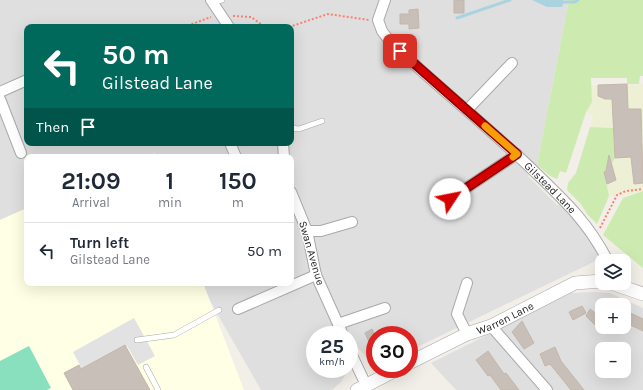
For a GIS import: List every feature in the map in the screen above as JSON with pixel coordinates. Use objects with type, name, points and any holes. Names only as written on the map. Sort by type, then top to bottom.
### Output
[{"type":"street","points":[[378,20],[385,0]]},
{"type":"street","points":[[215,1],[227,24]]},
{"type":"street","name":"Gilstead Lane","points":[[378,20],[382,31],[391,43],[517,154],[580,216],[604,254]]},
{"type":"street","points":[[467,110],[512,63]]},
{"type":"street","points":[[0,92],[24,81]]},
{"type":"street","points":[[0,99],[21,153]]},
{"type":"street","points":[[450,199],[517,154]]},
{"type":"street","name":"Swan Avenue","points":[[294,199],[307,231],[316,275],[338,324]]},
{"type":"street","points":[[307,231],[321,231],[352,222]]},
{"type":"street","points":[[294,285],[316,275]]},
{"type":"street","name":"Warren Lane","points":[[418,358],[467,334],[491,326],[575,283],[595,282]]},
{"type":"street","points":[[467,283],[457,314],[467,334]]},
{"type":"street","points":[[238,309],[291,286]]},
{"type":"street","points":[[631,289],[643,294]]},
{"type":"street","points":[[338,324],[385,308]]},
{"type":"street","points":[[491,326],[547,390]]},
{"type":"street","points":[[358,376],[362,388],[381,378]]},
{"type":"lane","points":[[294,128],[298,129],[322,121]]},
{"type":"lane","points":[[136,340],[174,335],[220,310]]},
{"type":"lane","points":[[146,368],[158,390]]},
{"type":"path","points":[[294,25],[328,14],[363,21],[378,20]]},
{"type":"path","points":[[191,24],[208,17],[222,16],[251,17],[261,24]]},
{"type":"path","points":[[593,235],[605,220],[618,195],[626,191],[643,189]]},
{"type":"shaded area","points":[[0,0],[569,0],[537,165],[528,176],[557,205],[560,205],[583,227],[600,254],[595,254],[595,261],[418,347],[418,326],[366,326],[366,357],[358,348],[358,326],[306,326],[306,378],[344,378],[340,383],[332,390],[261,390],[210,301],[204,286],[294,286],[294,154],[24,154],[24,209],[0,220]]},
{"type":"shaded area","points":[[643,84],[643,191],[622,196],[609,196],[604,172],[613,128],[590,127],[593,115],[586,112],[592,102],[591,86]]},
{"type":"shaded area","points":[[24,209],[24,286],[204,286],[244,390],[0,390],[0,220]]},
{"type":"shaded area","points":[[571,293],[610,293],[621,298],[595,298],[595,334],[631,334],[631,303],[643,308],[643,390],[456,390],[431,363]]},
{"type":"shaded area","points":[[134,318],[155,356],[138,365],[127,346],[83,371],[73,352]]},
{"type":"green space","points":[[569,0],[643,0],[643,76],[640,76],[639,84],[627,84],[627,78],[591,78],[592,102],[586,112],[566,173],[560,171],[557,179],[550,176],[537,165]]},
{"type":"green space","points":[[590,127],[613,128],[615,158],[612,163],[608,162],[606,171],[604,172],[609,196],[597,224],[567,190],[568,183],[576,173]]},
{"type":"green space","points":[[643,191],[643,268],[631,258],[631,254],[626,254],[603,235],[623,198]]},
{"type":"green space","points":[[29,346],[51,388],[47,390],[0,390],[0,361]]},
{"type":"water","points":[[532,0],[563,0],[564,2],[562,7],[547,7]]},
{"type":"building","points":[[454,0],[464,0],[464,13],[454,13]]},
{"type":"building","points":[[418,9],[419,28],[409,29],[409,24],[400,24],[400,14],[409,14],[409,10]]},
{"type":"building","points":[[627,84],[628,109],[641,109],[643,183],[634,184],[631,157],[615,158],[612,99],[605,99],[598,96],[598,85]]},
{"type":"building","points":[[609,155],[616,180],[607,184],[604,172],[606,171]]},
{"type":"building","points":[[582,306],[586,313],[573,320],[569,312]]},
{"type":"building","points":[[590,309],[595,313],[595,325],[586,316]]},
{"type":"building","points":[[631,313],[643,319],[643,331],[631,325]]},
{"type":"building","points":[[522,321],[534,343],[524,349],[512,332]]},
{"type":"building","points":[[125,345],[150,390],[73,390],[64,373],[79,365],[81,369]]},
{"type":"building","points":[[555,347],[561,361],[584,390],[571,390],[550,364],[545,366],[540,354]]},
{"type":"building","points":[[488,351],[504,374],[506,373],[519,390],[501,390],[490,375],[488,376],[476,360]]},
{"type":"waterway","points":[[457,18],[510,0]]},
{"type":"waterway","points":[[564,2],[575,2],[578,0]]},
{"type":"slow traffic","points":[[485,126],[517,154],[513,157]]},
{"type":"route","points":[[400,51],[517,154],[450,199]]}]
